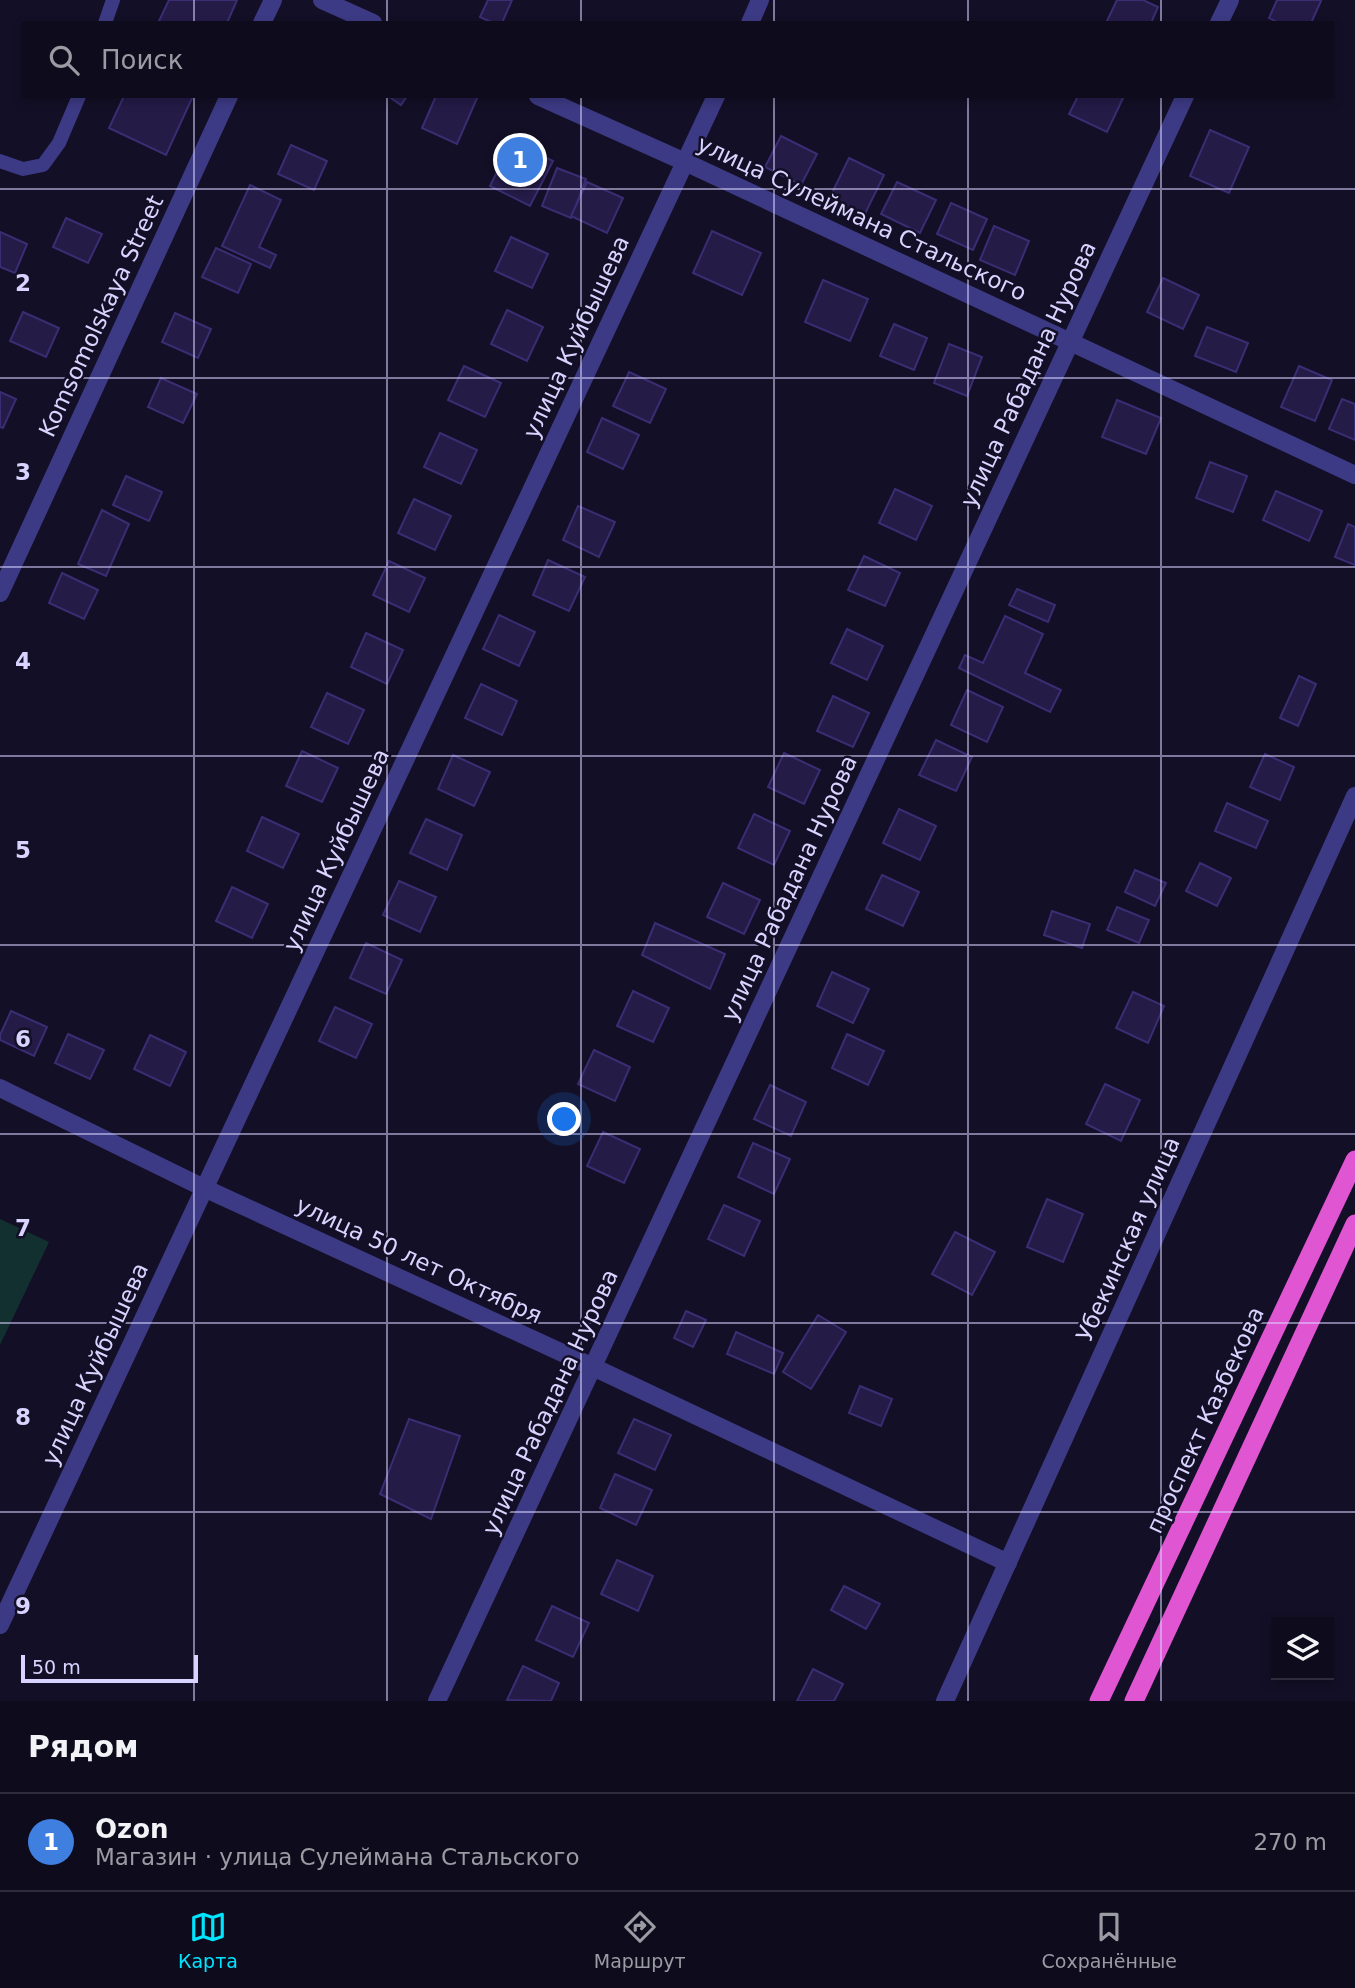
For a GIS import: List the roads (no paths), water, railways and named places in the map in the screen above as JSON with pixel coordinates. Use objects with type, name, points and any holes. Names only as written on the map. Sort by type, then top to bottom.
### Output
[{"type":"highway","name":"проспект Казбекова","points":[[1100,1701],[1355,1160]]},
{"type":"highway","points":[[1134,1701],[1355,1224]]},
{"type":"street","points":[[263,21],[273,0]]},
{"type":"street","points":[[321,0],[368,21]]},
{"type":"street","points":[[751,21],[760,0]]},
{"type":"street","points":[[1220,21],[1230,0]]},
{"type":"street","name":"Komsomolskaya Street","points":[[0,593],[228,98]]},
{"type":"street","name":"улица Сулеймана Стальского","points":[[542,98],[1355,475]]},
{"type":"street","name":"улица Куйбышева","points":[[0,1625],[715,98]]},
{"type":"street","name":"улица Рабадана Нурова","points":[[437,1701],[1184,98]]},
{"type":"street","name":"Убекинская улица","points":[[945,1701],[1355,796]]},
{"type":"street","name":"улица 50 лет Октября","points":[[0,1088],[204,1188],[593,1367],[1008,1563]]},
{"type":"lane","points":[[106,21],[113,0]]},
{"type":"lane","points":[[0,161],[23,169],[43,165],[60,143],[78,98]]},
{"type":"place","name":"Ozon","points":[[520,160]]}]
